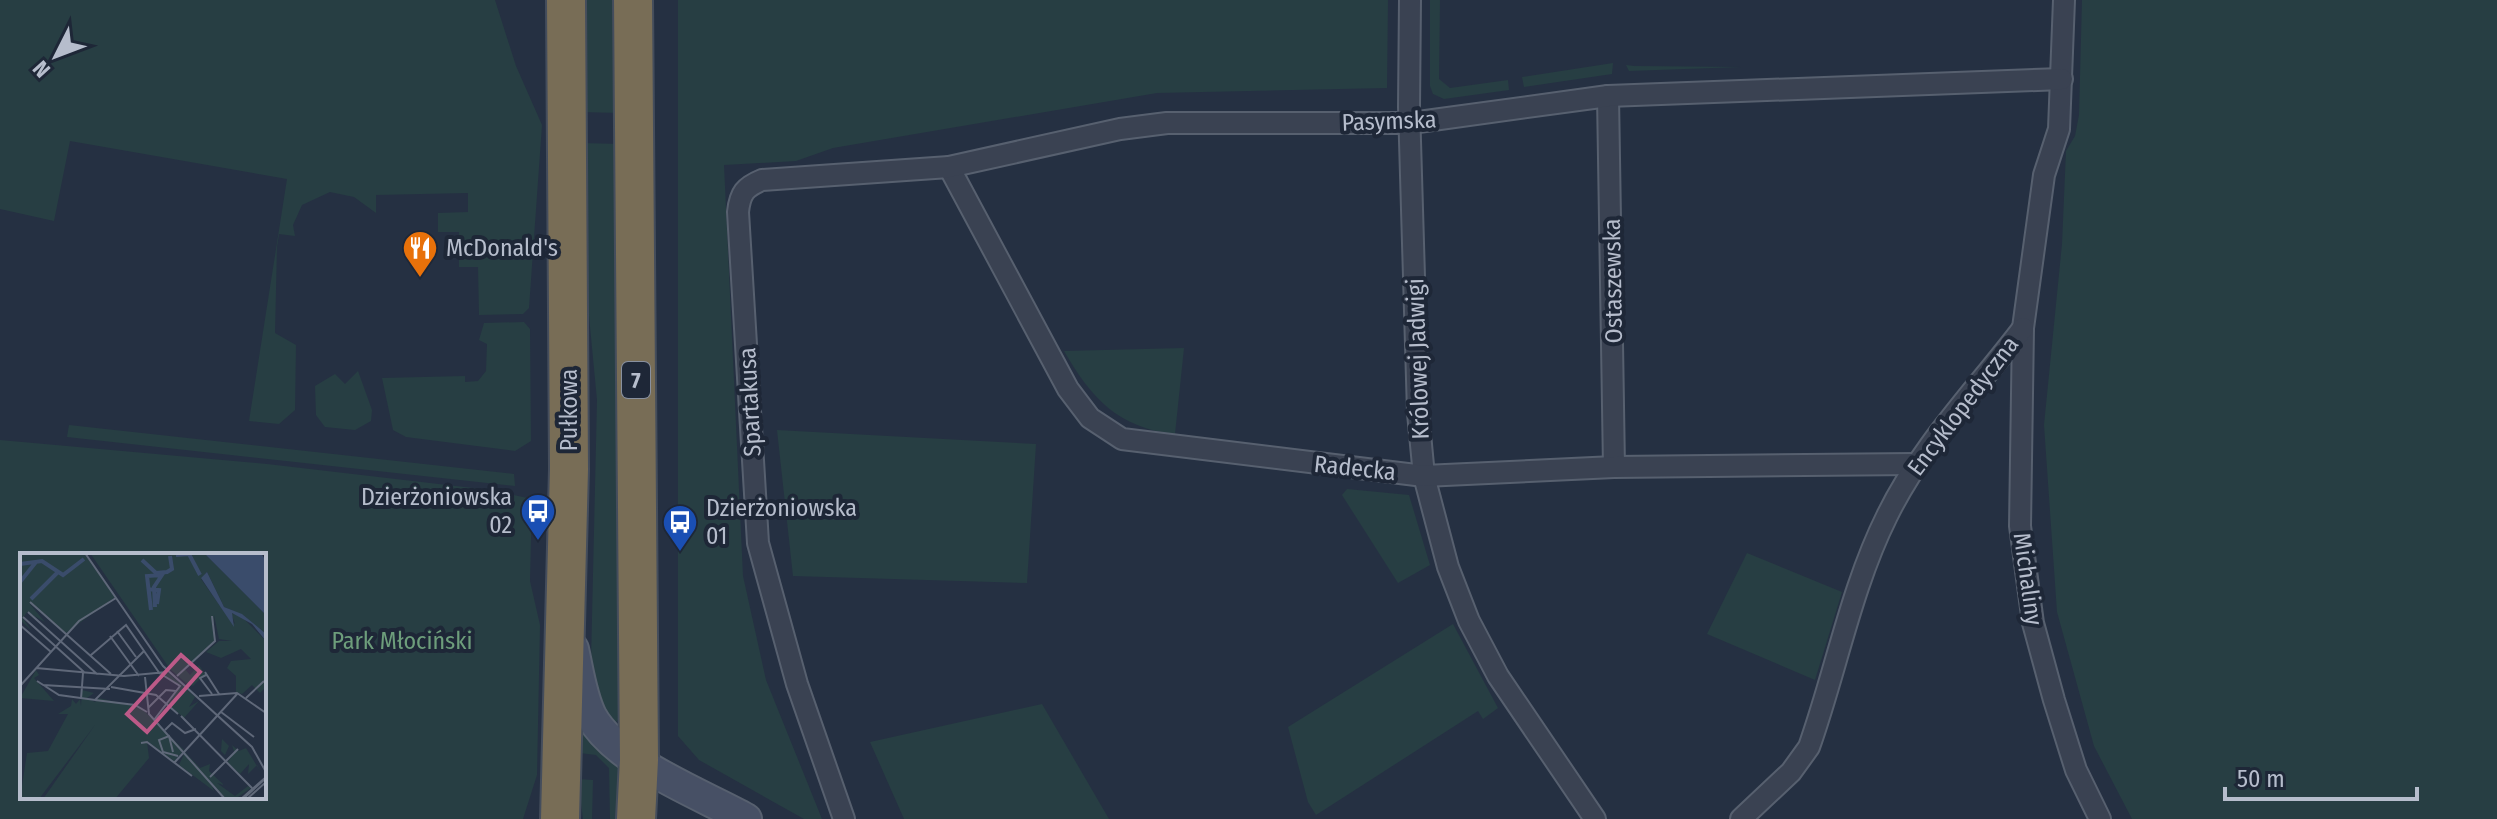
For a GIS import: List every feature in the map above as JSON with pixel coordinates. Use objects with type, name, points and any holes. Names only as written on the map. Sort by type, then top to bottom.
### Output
[{"type":"highway","name":"Pułkowa","points":[[560,819],[569,438],[566,0]]},
{"type":"highway","name":"7","points":[[633,0],[639,760],[636,819]]},
{"type":"street","name":"Królowej Jadwigi","points":[[1410,0],[1418,413],[1424,476],[1448,567],[1469,621],[1498,676],[1595,819]]},
{"type":"street","name":"Encyklopedyczna","points":[[1741,819],[1791,772],[1809,747],[1864,574],[1886,518],[1915,464],[2023,328],[2044,175],[2059,129],[2064,0]]},
{"type":"street","name":"Pasymska","points":[[738,212],[743,191],[762,180],[949,167],[1120,129],[1167,123],[1411,123],[1608,96],[2062,79]]},
{"type":"street","name":"Ostaszewska","points":[[1608,96],[1614,467]]},
{"type":"street","name":"Radecka","points":[[949,167],[1068,389],[1090,418],[1122,439],[1424,476],[1614,467],[1915,464]]},
{"type":"street","name":"Spartakusa","points":[[738,212],[758,543],[797,684],[844,819]]},
{"type":"street","name":"Michaliny","points":[[2023,328],[2020,526],[2033,623],[2076,770],[2100,819]]},
{"type":"street","points":[[566,620],[592,717],[612,741],[639,760],[746,819]]},
{"type":"green space","points":[[0,0],[495,0],[516,66],[542,125],[529,308],[523,314],[479,315],[478,267],[459,267],[459,232],[438,232],[438,213],[468,212],[468,193],[376,195],[376,213],[354,197],[330,192],[302,205],[293,225],[295,236],[279,234],[275,333],[296,345],[295,410],[279,424],[249,421],[287,179],[70,141],[54,221],[0,209]]},
{"type":"green space","points":[[579,0],[619,0],[620,113],[580,112]]},
{"type":"green space","points":[[678,0],[1388,0],[1387,88],[1157,93],[833,148],[796,161],[724,165],[743,576],[766,680],[822,819],[804,819],[699,760],[678,736]]},
{"type":"green space","points":[[1430,0],[1440,0],[1439,79],[1450,88],[1508,80],[1509,90],[1444,99],[1433,94],[1430,86]]},
{"type":"green space","points":[[2082,0],[2497,0],[2497,819],[2132,819],[2094,746],[2057,612],[2044,425],[2062,244],[2066,151],[2075,136],[2079,115]]},
{"type":"green space","points":[[1613,63],[1612,74],[1524,87],[1522,77]]},
{"type":"green space","points":[[1626,65],[1634,66],[1741,67],[1629,71]]},
{"type":"green space","points":[[581,143],[620,144],[622,716],[615,723],[598,710],[591,661],[597,400],[584,264]]},
{"type":"green space","points":[[524,322],[530,329],[531,441],[515,451],[406,437],[393,430],[382,378],[465,376],[465,382],[478,381],[486,371],[487,344],[479,340],[484,323]]},
{"type":"green space","points":[[1184,348],[1175,434],[1137,425],[1108,408],[1085,383],[1064,351]]},
{"type":"green space","points":[[358,371],[372,410],[371,421],[355,430],[325,427],[316,415],[315,386],[335,374],[345,384]]},
{"type":"green space","points":[[69,425],[514,474],[515,486],[67,437]]},
{"type":"green space","points":[[777,430],[1036,444],[1027,583],[793,576]]},
{"type":"green space","name":"Park Młociński","points":[[0,440],[267,464],[490,490],[532,499],[530,581],[540,625],[537,775],[523,819],[0,819]]},
{"type":"green space","points":[[1347,489],[1409,495],[1430,565],[1398,583],[1342,495]]},
{"type":"green space","points":[[1747,553],[1842,592],[1815,680],[1707,634]]},
{"type":"green space","points":[[1453,624],[1498,708],[1483,719],[1478,711],[1316,815],[1308,802],[1288,727]]},
{"type":"green space","points":[[1042,704],[1109,819],[904,819],[870,742]]},
{"type":"green space","points":[[580,725],[619,764],[620,819],[610,819],[609,768],[596,755],[580,753]]},
{"type":"green space","points":[[578,779],[593,780],[592,819],[583,819]]},
{"type":"place","name":"McDonald's","points":[[420,279]]},
{"type":"place","name":"Dzierżoniowska 02","points":[[538,542]]},
{"type":"place","name":"Dzierżoniowska 01","points":[[680,553]]}]
